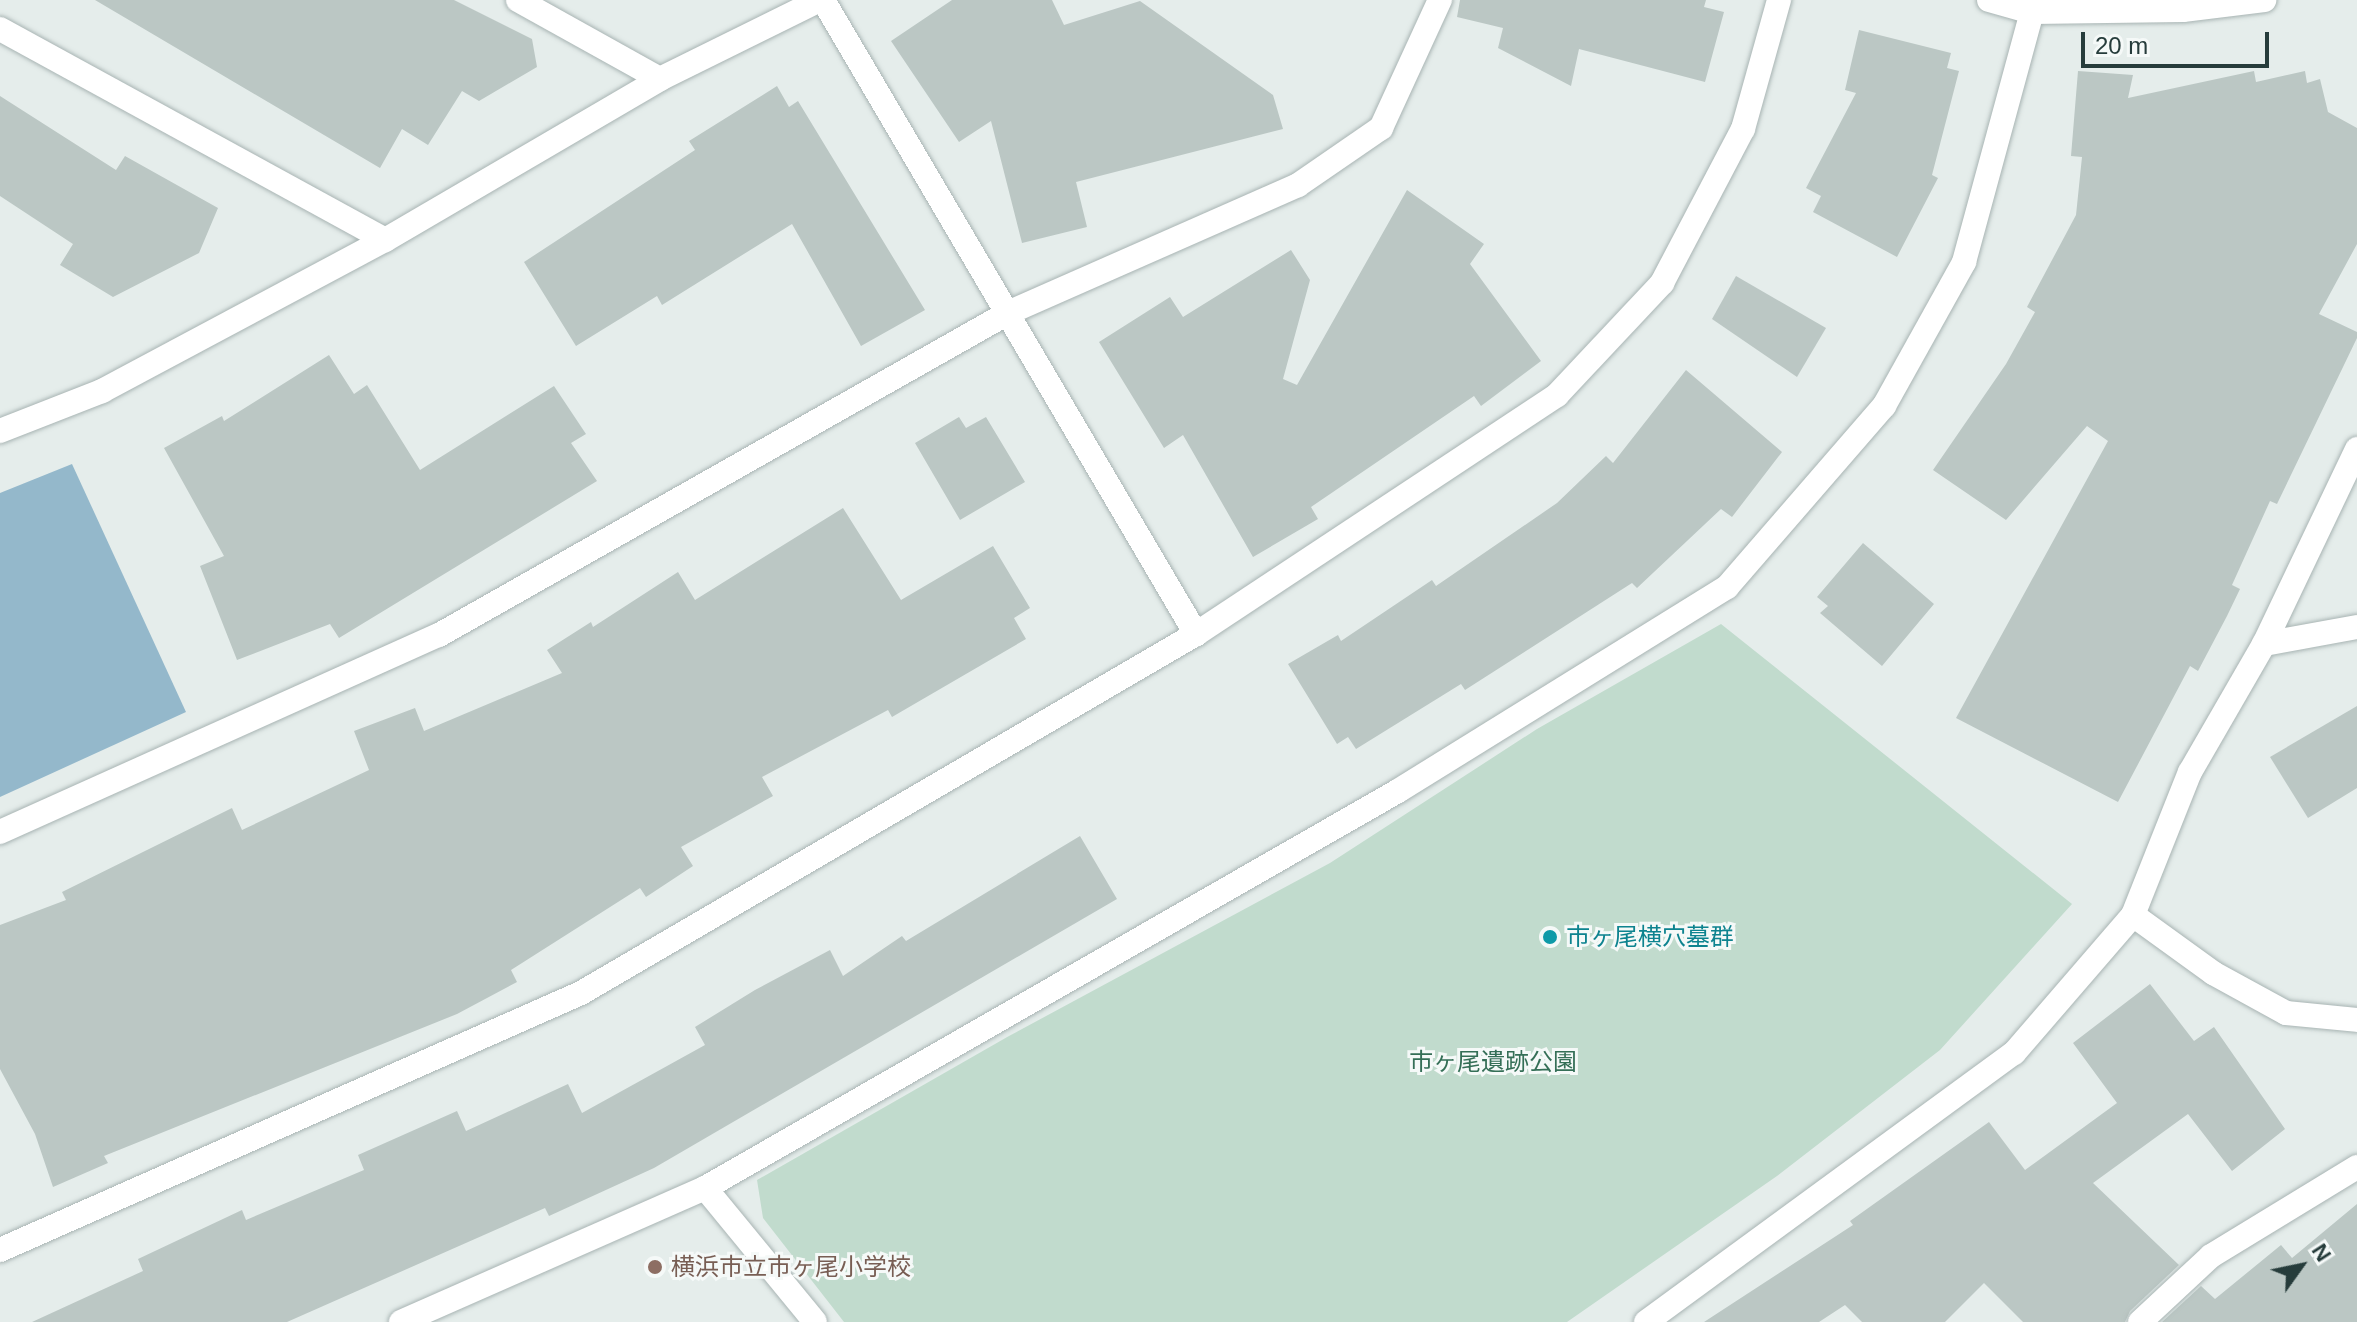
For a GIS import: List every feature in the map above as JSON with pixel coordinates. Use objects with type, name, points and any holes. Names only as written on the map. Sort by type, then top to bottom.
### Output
[{"type":"street","points":[[518,0],[660,79]]},
{"type":"street","points":[[0,431],[102,391],[385,240],[660,79],[791,10],[822,0],[1196,634]]},
{"type":"street","points":[[0,832],[439,635],[1008,313],[1298,185],[1381,128],[1440,0]]},
{"type":"street","points":[[0,1250],[581,993],[1196,634],[1557,395],[1662,283],[1743,129],[1779,0]]},
{"type":"street","points":[[1989,0],[2032,12],[2183,10],[2264,0]]},
{"type":"street","points":[[401,1322],[705,1188],[1398,791],[1727,587],[1884,406],[1964,262],[2032,12]]},
{"type":"street","points":[[0,29],[385,240]]},
{"type":"street","points":[[1646,1322],[2014,1053],[2133,915],[2190,772],[2264,644],[2357,449]]},
{"type":"street","points":[[2264,644],[2357,627]]},
{"type":"street","points":[[2133,915],[2213,973],[2286,1013],[2357,1020]]},
{"type":"street","points":[[2140,1322],[2211,1256],[2357,1167]]},
{"type":"street","points":[[705,1188],[815,1322]]},
{"type":"green space","name":"市ヶ尾遺跡公園","points":[[1721,624],[2072,904],[1940,1050],[1777,1176],[1567,1322],[844,1322],[763,1218],[757,1180],[1009,1036],[1330,863],[1537,729]]},
{"type":"water","points":[[72,464],[186,712],[0,797],[0,493]]},
{"type":"building","points":[[95,0],[454,0],[532,39],[537,67],[479,101],[462,91],[428,145],[402,129],[380,168]]},
{"type":"building","points":[[952,0],[1052,0],[1064,25],[1140,1],[1273,95],[1283,129],[1076,182],[1087,227],[1022,243],[991,121],[959,142],[891,41]]},
{"type":"building","points":[[1460,0],[1706,0],[1704,7],[1724,12],[1705,82],[1579,49],[1571,86],[1498,48],[1503,28],[1457,17]]},
{"type":"building","points":[[1859,30],[1951,53],[1947,68],[1959,71],[1932,175],[1938,178],[1897,257],[1813,212],[1821,196],[1806,188],[1856,93],[1845,90]]},
{"type":"building","points":[[2078,71],[2133,75],[2128,98],[2254,71],[2256,82],[2305,71],[2307,83],[2320,79],[2328,112],[2357,128],[2357,244],[2319,314],[2357,332],[2357,338],[2277,504],[2270,501],[2232,585],[2240,589],[2227,616],[2198,671],[2190,666],[2118,802],[1956,718],[2108,441],[2087,426],[2006,520],[1933,470],[2006,364],[2035,312],[2027,307],[2076,215],[2082,157],[2071,156]]},
{"type":"building","points":[[777,86],[789,107],[798,101],[925,310],[861,346],[792,224],[662,305],[657,296],[576,346],[524,262],[695,150],[689,141]]},
{"type":"building","points":[[0,96],[116,170],[125,156],[218,208],[199,253],[113,297],[60,265],[73,244],[0,196]]},
{"type":"building","points":[[1407,190],[1484,244],[1470,264],[1541,361],[1481,406],[1474,396],[1311,507],[1318,519],[1253,557],[1183,435],[1164,448],[1099,342],[1170,297],[1183,317],[1291,250],[1310,280],[1283,379],[1297,385]]},
{"type":"building","points":[[1736,276],[1826,328],[1797,377],[1712,319]]},
{"type":"building","points":[[329,355],[354,394],[367,385],[420,470],[554,386],[586,434],[571,443],[597,481],[339,638],[330,624],[237,660],[200,566],[224,556],[164,448],[222,416],[224,421]]},
{"type":"building","points":[[1686,370],[1782,452],[1732,517],[1721,509],[1637,588],[1632,583],[1465,690],[1461,684],[1356,749],[1348,737],[1337,744],[1288,664],[1338,635],[1341,641],[1432,580],[1436,586],[1557,503],[1606,456],[1613,463]]},
{"type":"building","points":[[959,417],[966,428],[986,417],[1025,482],[960,520],[915,443]]},
{"type":"building","points":[[843,508],[901,600],[993,546],[1030,608],[1014,618],[1026,639],[892,717],[888,710],[762,777],[773,796],[681,847],[693,866],[646,897],[640,888],[511,970],[517,982],[457,1014],[104,1156],[108,1163],[53,1187],[35,1134],[0,1069],[0,925],[66,900],[62,892],[232,808],[242,830],[369,770],[354,731],[415,708],[424,731],[562,673],[547,650],[591,622],[593,627],[678,572],[695,600]]},
{"type":"building","points":[[1863,543],[1934,604],[1882,666],[1820,613],[1828,606],[1817,597]]},
{"type":"building","points":[[2357,706],[2357,788],[2308,818],[2270,757]]},
{"type":"building","points":[[1080,836],[1117,899],[654,1168],[549,1216],[545,1208],[287,1322],[32,1322],[143,1271],[138,1259],[242,1210],[246,1220],[364,1170],[358,1155],[457,1111],[466,1131],[568,1084],[582,1113],[705,1045],[695,1027],[755,990],[830,950],[843,976],[902,936],[906,941]]},
{"type":"building","points":[[2150,984],[2194,1041],[2214,1027],[2285,1129],[2232,1171],[2188,1114],[2093,1183],[2179,1265],[2130,1311],[2125,1322],[2023,1322],[1984,1283],[1945,1322],[1862,1322],[1845,1305],[1819,1322],[1704,1322],[1853,1225],[1850,1221],[1989,1122],[2025,1170],[2117,1103],[2073,1043]]},
{"type":"building","points":[[2357,1204],[2357,1322],[2162,1322],[2201,1286],[2215,1299],[2281,1245],[2292,1258]]},
{"type":"place","name":"市ヶ尾横穴墓群","points":[[1550,937]]},
{"type":"place","name":"横浜市立市ヶ尾小学校","points":[[655,1267]]}]
